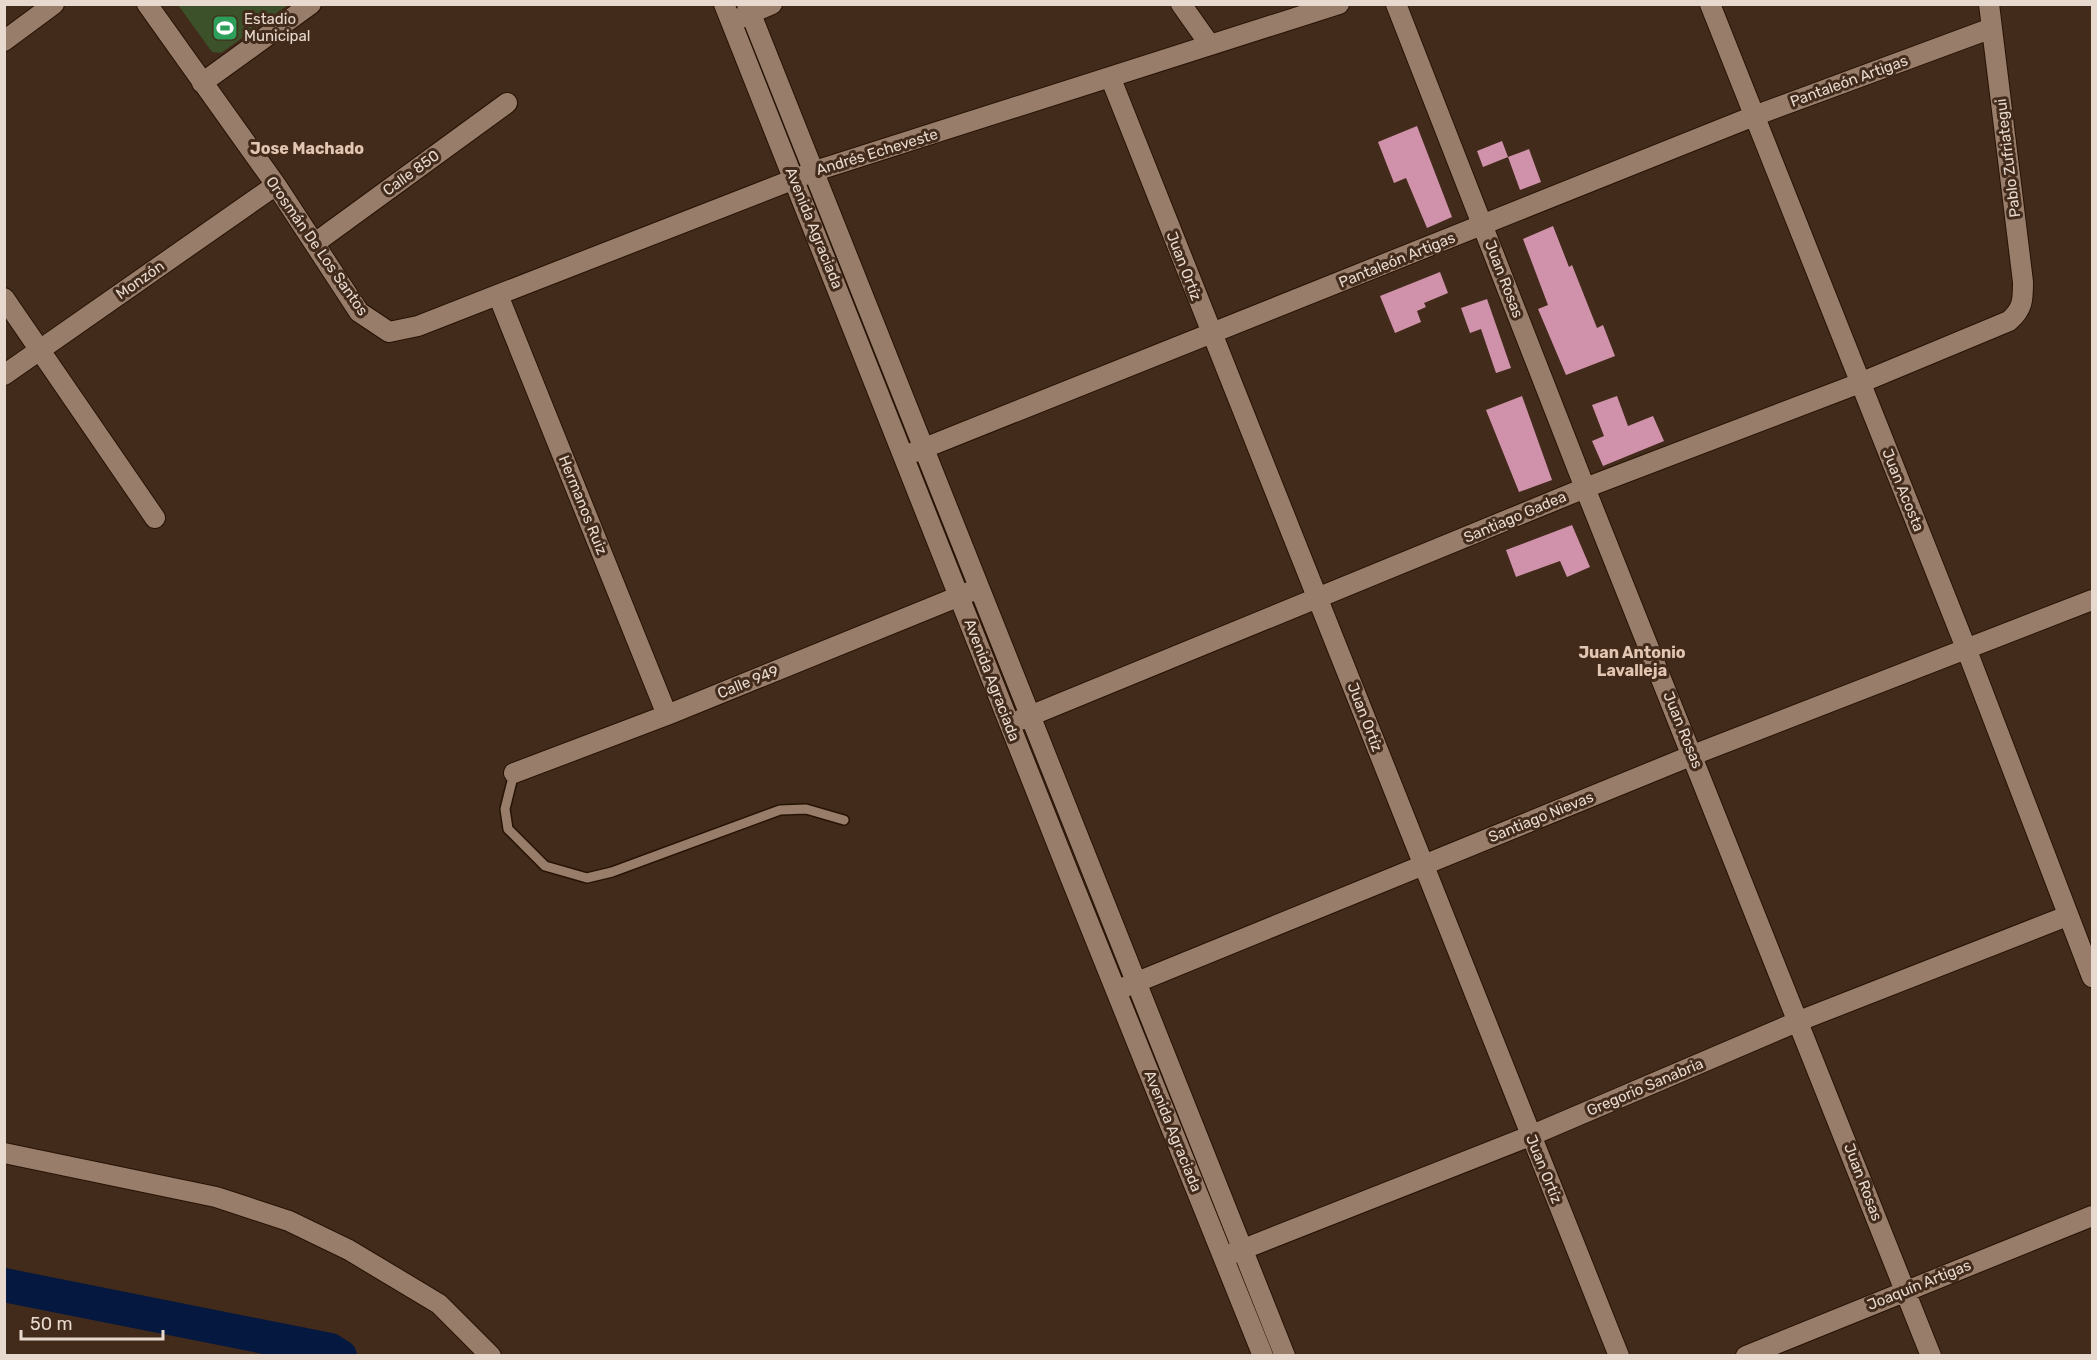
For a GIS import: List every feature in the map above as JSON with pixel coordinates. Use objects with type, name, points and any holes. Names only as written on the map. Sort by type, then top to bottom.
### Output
[{"type":"street","points":[[4,41],[54,4]]},
{"type":"street","name":"Orosmán De Los Santos","points":[[147,4],[276,185],[359,312],[389,332]]},
{"type":"street","points":[[202,83],[311,4]]},
{"type":"street","points":[[727,13],[772,4]]},
{"type":"street","points":[[1181,4],[1210,45]]},
{"type":"street","name":"Andrés Echeveste","points":[[389,332],[418,326],[815,171],[1110,79],[1339,4]]},
{"type":"street","name":"Juan Rosas","points":[[1396,4],[1585,488],[1931,1356]]},
{"type":"street","name":"Juan Acosta","points":[[1710,4],[1966,648],[2092,977]]},
{"type":"street","name":"Pablo Zufriategui","points":[[1989,4],[2023,282],[2024,301],[2020,311]]},
{"type":"street","name":"Avenida Agraciada","points":[[749,9],[1285,1356]]},
{"type":"street","name":"Avenida Agraciada","points":[[727,13],[1263,1356]]},
{"type":"street","name":"Pantaleón Artigas","points":[[904,456],[1754,116],[1992,28]]},
{"type":"street","name":"Juan Ortíz","points":[[1110,79],[1619,1356]]},
{"type":"street","name":"Calle 850","points":[[315,243],[507,103]]},
{"type":"street","name":"Monzón","points":[[4,375],[276,185]]},
{"type":"street","name":"Hermanos Ruiz","points":[[498,295],[667,715]]},
{"type":"street","points":[[4,298],[155,518]]},
{"type":"street","name":"Santiago Gadea","points":[[1009,724],[1319,599],[1585,488],[1860,383],[2009,321],[2020,311]]},
{"type":"street","name":"Calle 949","points":[[514,773],[667,715],[980,588]]},
{"type":"street","name":"Santiago Nievas","points":[[1117,991],[1693,755],[2092,600]]},
{"type":"street","name":"Gregorio Sanabria","points":[[1223,1257],[1530,1136],[1799,1022],[2067,916]]},
{"type":"street","points":[[4,1154],[216,1197],[289,1221],[349,1250],[439,1304],[491,1356]]},
{"type":"street","name":"Joaquín Artigas","points":[[1746,1356],[2092,1216]]},
{"type":"lane","points":[[514,773],[505,810],[508,830],[545,866],[587,878],[612,872],[780,810],[806,809],[844,820]]},
{"type":"green space","name":"Estadio Municipal","points":[[178,5],[288,5],[221,53],[212,52]]},
{"type":"building","points":[[1417,126],[1452,217],[1427,228],[1406,178],[1394,183],[1378,142]]},
{"type":"building","points":[[1502,141],[1508,157],[1483,167],[1477,151]]},
{"type":"building","points":[[1529,149],[1541,182],[1520,190],[1508,157]]},
{"type":"building","points":[[1553,226],[1569,267],[1572,265],[1597,328],[1603,325],[1615,356],[1566,375],[1538,309],[1548,305],[1523,239]]},
{"type":"building","points":[[1440,272],[1448,293],[1424,303],[1426,307],[1417,311],[1421,322],[1395,333],[1380,296]]},
{"type":"building","points":[[1487,299],[1511,368],[1496,373],[1481,329],[1470,333],[1461,308]]},
{"type":"building","points":[[1522,396],[1552,480],[1519,492],[1486,410]]},
{"type":"building","points":[[1617,396],[1628,426],[1653,416],[1664,441],[1603,466],[1592,441],[1604,436],[1592,405]]},
{"type":"building","points":[[1572,525],[1590,567],[1567,577],[1560,561],[1516,577],[1506,550]]},
{"type":"waterway","points":[[4,1285],[330,1350],[340,1356]]},
{"type":"place","name":"Estadio Municipal","points":[[225,28]]},
{"type":"district","name":"Jose Machado","points":[[307,148]]},
{"type":"district","name":"Juan Antonio Lavalleja","points":[[1632,661]]}]
